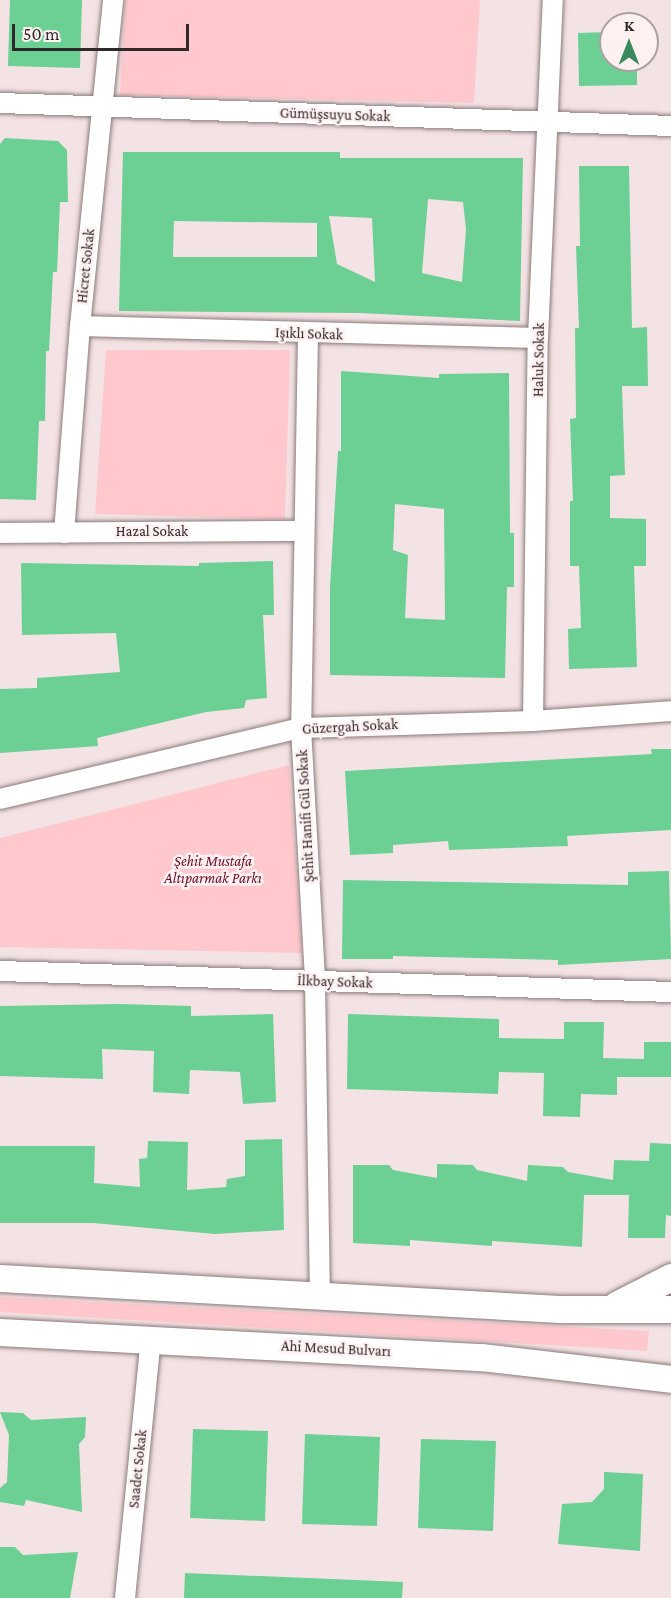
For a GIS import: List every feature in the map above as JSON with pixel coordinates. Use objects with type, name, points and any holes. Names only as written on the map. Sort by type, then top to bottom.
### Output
[{"type":"main road","points":[[603,1311],[671,1277]]},
{"type":"main road","points":[[0,1278],[603,1311],[671,1309]]},
{"type":"main road","name":"Ahi Mesud Bulvarı","points":[[0,1332],[481,1357],[671,1379]]},
{"type":"street","name":"Hicret Sokak","points":[[64,533],[80,326],[113,0]]},
{"type":"street","name":"Haluk Sokak","points":[[533,720],[538,338],[553,0]]},
{"type":"street","name":"Gümüşsuyu Sokak","points":[[0,103],[101,109],[671,126]]},
{"type":"street","name":"Işıklı Sokak","points":[[80,326],[308,335],[538,338]]},
{"type":"street","name":"Şehit Hanifi Gül Sokak","points":[[308,335],[301,728],[315,981],[320,1297]]},
{"type":"street","name":"Hazal Sokak","points":[[0,533],[304,531]]},
{"type":"street","name":"Güzergah Sokak","points":[[0,799],[301,728],[533,720],[671,711]]},
{"type":"street","name":"İlkbay Sokak","points":[[0,971],[671,992]]},
{"type":"street","name":"Saadet Sokak","points":[[125,1598],[151,1339]]},
{"type":"green space","points":[[125,0],[480,0],[474,103],[120,95]]},
{"type":"green space","points":[[106,350],[290,350],[285,519],[95,514]]},
{"type":"green space","name":"Şehit Mustafa Altıparmak Parkı","points":[[289,765],[302,953],[0,947],[0,838]]},
{"type":"green space","points":[[0,1297],[649,1331],[647,1351],[0,1312]]},
{"type":"building","points":[[10,0],[82,0],[80,68],[8,66]]},
{"type":"building","points":[[599,32],[599,72],[637,72],[637,85],[579,86],[578,33]]},
{"type":"building","points":[[5,138],[58,141],[67,150],[68,202],[60,202],[57,272],[53,272],[49,351],[46,351],[45,421],[39,421],[36,500],[0,499],[0,144]]},
{"type":"building","points":[[123,152],[340,152],[340,158],[523,158],[520,321],[359,313],[119,311]],"holes":[[[428,199],[463,202],[466,229],[462,282],[422,273]],[[329,216],[372,218],[375,282],[337,264]],[[174,221],[317,223],[317,257],[173,257]]]},
{"type":"building","points":[[579,166],[629,166],[632,328],[647,327],[648,386],[622,386],[625,475],[610,476],[610,518],[646,519],[646,566],[634,566],[637,667],[569,669],[568,629],[581,628],[579,566],[570,566],[570,501],[573,501],[570,419],[576,418],[575,328],[579,328],[576,246],[580,246]]},
{"type":"building","points":[[341,371],[439,378],[439,374],[509,373],[510,533],[514,533],[514,587],[507,587],[505,678],[330,675],[330,587],[338,451],[341,451]],"holes":[[[395,504],[444,509],[445,620],[405,618],[408,555],[393,550]]]},
{"type":"building","points":[[273,561],[274,615],[263,615],[267,698],[246,700],[244,708],[206,712],[97,738],[98,746],[0,753],[0,689],[37,688],[37,678],[120,672],[116,633],[22,635],[21,563],[199,566],[199,563]]},
{"type":"building","points":[[651,749],[671,749],[671,830],[567,836],[568,846],[449,850],[448,841],[393,845],[393,853],[350,855],[345,771],[652,754]]},
{"type":"building","points":[[669,871],[671,959],[558,965],[558,960],[393,956],[393,959],[342,959],[343,880],[628,885],[628,872]]},
{"type":"building","points":[[119,1004],[191,1006],[191,1016],[273,1014],[276,1102],[243,1104],[240,1072],[190,1070],[189,1094],[153,1092],[154,1051],[102,1049],[103,1079],[0,1076],[0,1006]]},
{"type":"building","points":[[348,1014],[499,1019],[499,1038],[564,1039],[564,1022],[604,1022],[603,1058],[644,1059],[644,1042],[671,1042],[671,1077],[617,1077],[617,1095],[581,1094],[580,1117],[543,1116],[544,1073],[499,1072],[498,1094],[347,1089]]},
{"type":"building","points":[[282,1139],[284,1230],[215,1234],[93,1223],[0,1223],[0,1146],[95,1146],[94,1183],[140,1187],[139,1159],[147,1158],[148,1141],[188,1142],[187,1190],[226,1187],[227,1179],[245,1176],[245,1140]]},
{"type":"building","points":[[650,1143],[671,1144],[671,1216],[666,1215],[665,1238],[628,1238],[629,1195],[584,1195],[582,1247],[492,1241],[492,1246],[410,1240],[410,1246],[353,1243],[353,1165],[389,1165],[393,1170],[437,1178],[437,1164],[473,1165],[477,1170],[527,1181],[528,1165],[563,1167],[568,1172],[613,1180],[614,1160],[649,1161]]},
{"type":"building","points":[[0,1412],[23,1413],[31,1420],[86,1417],[85,1437],[79,1444],[82,1512],[26,1500],[24,1506],[0,1502],[0,1488],[7,1482],[9,1435]]},
{"type":"building","points":[[193,1429],[268,1431],[265,1521],[190,1518]]},
{"type":"building","points":[[305,1434],[380,1437],[377,1526],[302,1524]]},
{"type":"building","points":[[421,1439],[496,1441],[493,1531],[418,1528]]},
{"type":"building","points":[[604,1472],[643,1474],[640,1551],[558,1544],[562,1504],[592,1502],[604,1489]]},
{"type":"building","points":[[0,1547],[15,1547],[23,1555],[78,1552],[70,1598],[0,1598]]},
{"type":"building","points":[[185,1573],[403,1582],[402,1598],[184,1598]]}]
